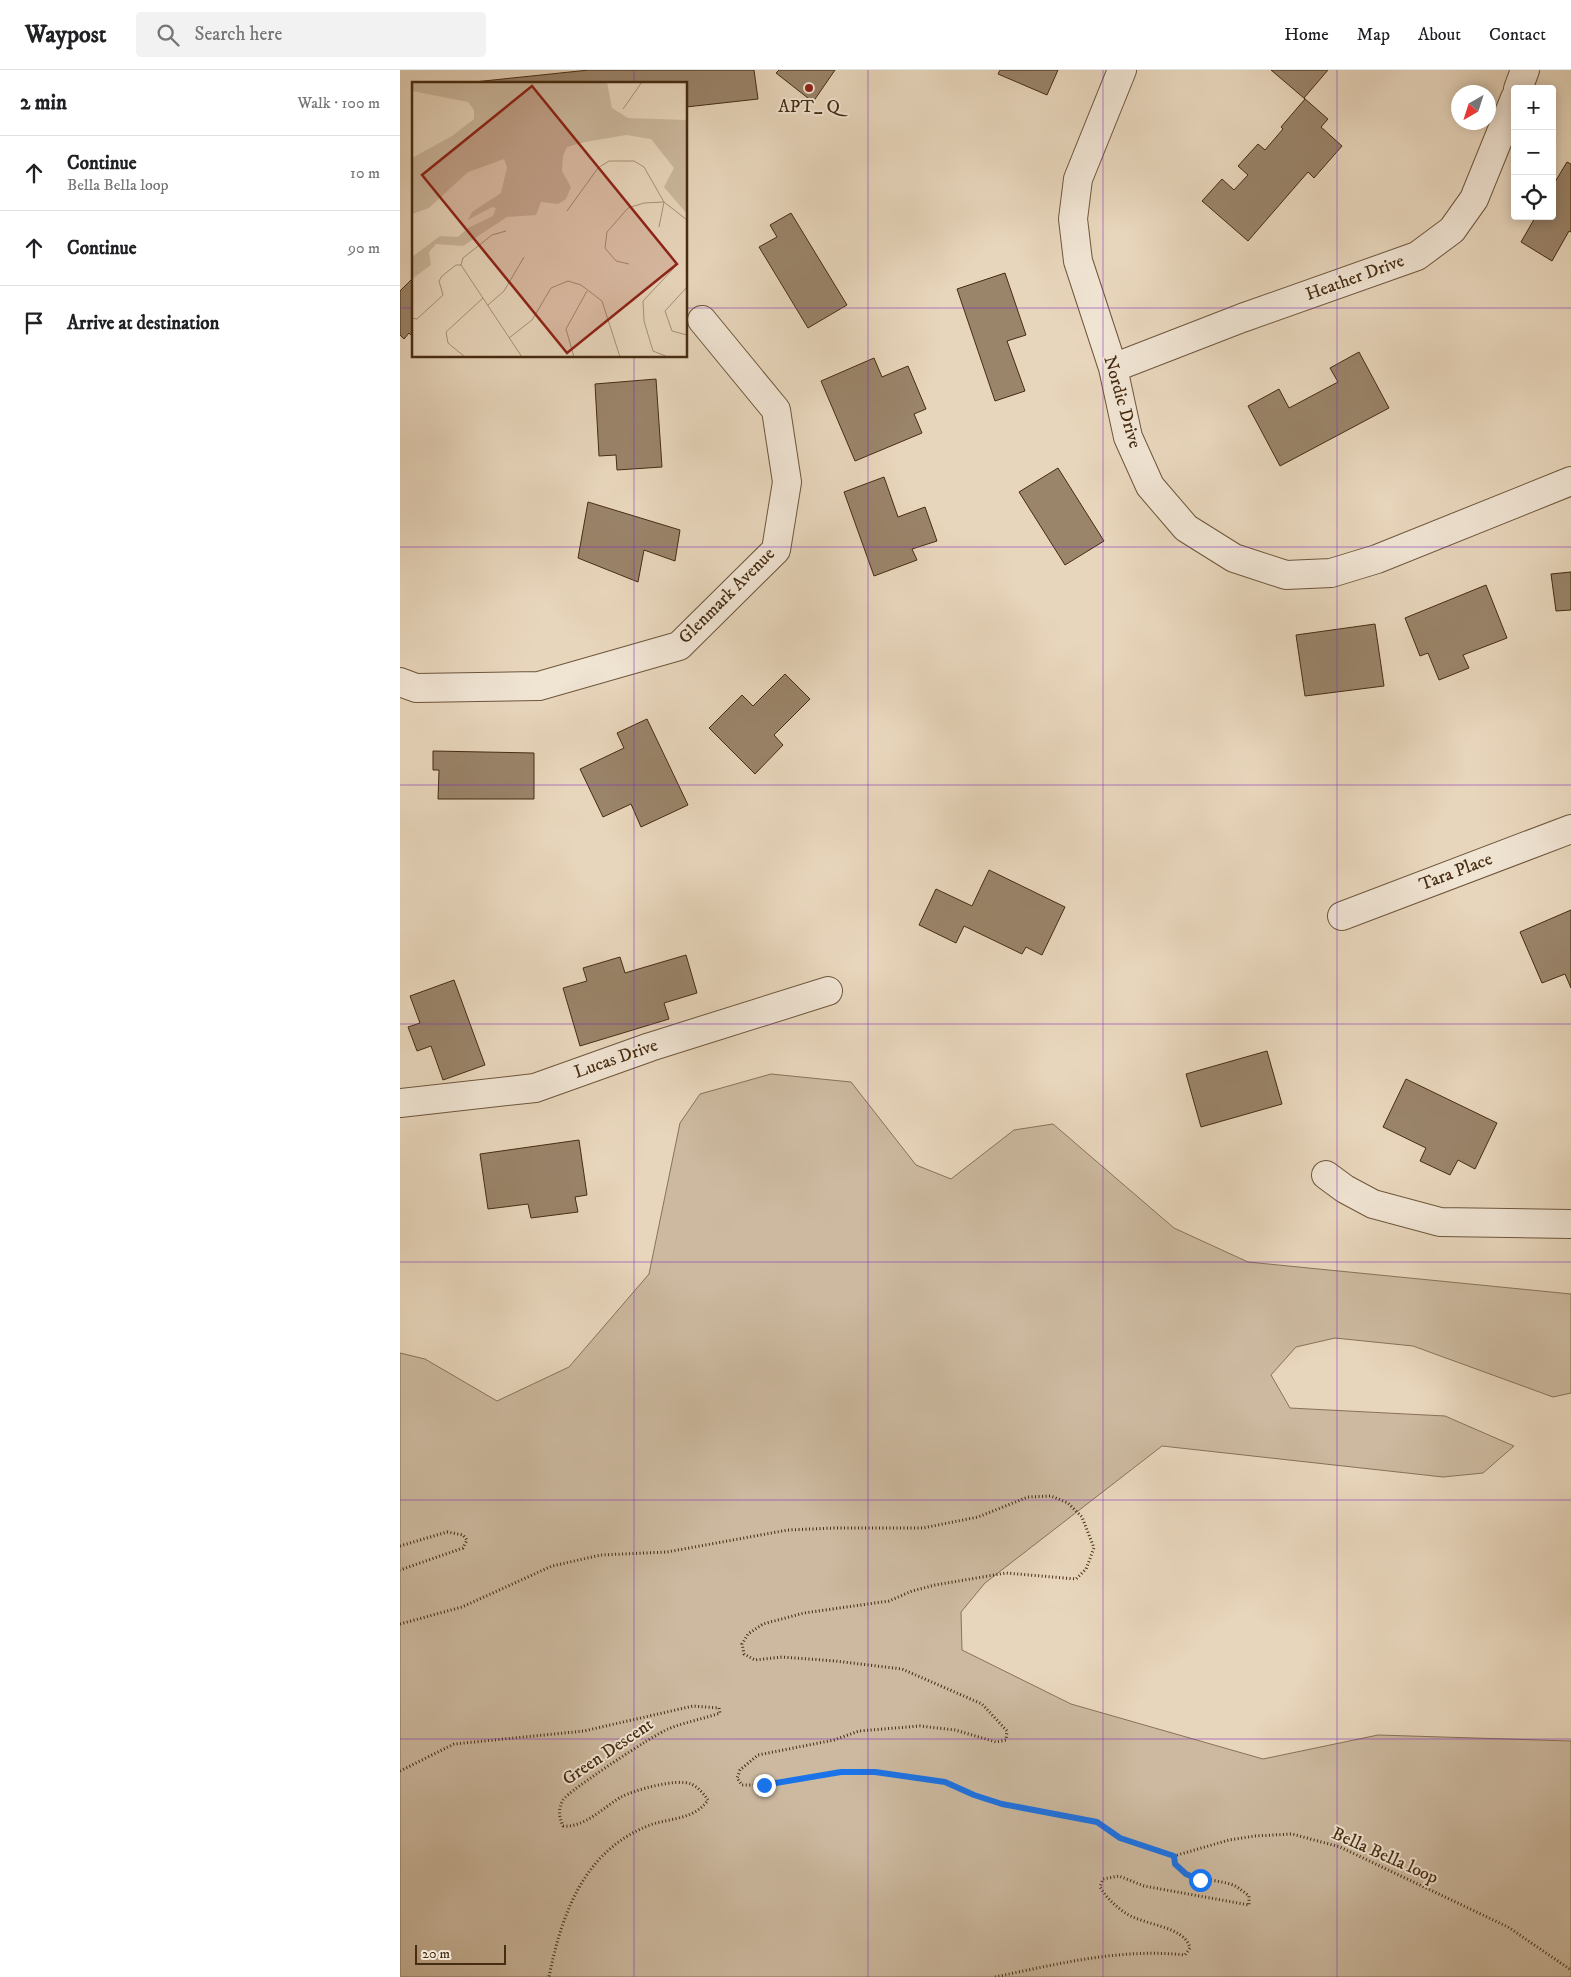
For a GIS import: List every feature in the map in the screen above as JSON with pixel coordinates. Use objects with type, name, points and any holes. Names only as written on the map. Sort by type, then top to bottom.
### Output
[{"type":"street","name":"Nordic Drive","points":[[1122,70],[1078,179],[1074,219],[1078,261],[1114,368],[1128,437],[1150,486],[1186,528],[1234,558],[1286,575],[1331,573],[1378,560],[1571,481]]},
{"type":"street","points":[[1519,85],[1525,70]]},
{"type":"street","name":"Heather Drive","points":[[1114,368],[1242,318],[1417,256],[1452,230],[1474,200],[1511,108]]},
{"type":"street","name":"Glenmark Avenue","points":[[400,682],[416,688],[539,686],[678,646],[776,550],[787,482],[776,410],[702,320]]},
{"type":"street","name":"Tara Place","points":[[1342,916],[1571,829]]},
{"type":"street","name":"Lucas Drive","points":[[400,1103],[534,1088],[650,1046],[828,991]]},
{"type":"street","points":[[1326,1175],[1345,1189],[1373,1204],[1440,1222],[1571,1224]]},
{"type":"path","points":[[400,1624],[462,1607],[552,1566],[601,1555],[667,1552],[788,1530],[923,1528],[978,1517],[1028,1497],[1051,1496],[1068,1503],[1082,1516],[1094,1548],[1086,1569],[1076,1579],[1006,1572],[934,1585],[912,1591],[889,1601],[804,1613],[763,1624],[748,1634],[742,1644],[744,1654],[755,1660],[791,1658],[902,1669],[982,1704],[1007,1731],[1006,1740],[996,1742],[956,1730],[920,1726],[859,1731],[834,1740],[758,1754],[740,1770],[737,1778],[742,1785],[757,1785],[841,1772],[875,1772],[945,1782],[974,1795],[1002,1804],[1097,1822],[1120,1838],[1174,1856],[1175,1864],[1186,1874],[1200,1880],[1234,1885],[1249,1896],[1249,1905],[1144,1886],[1119,1876],[1103,1879],[1100,1887],[1106,1897],[1125,1913],[1150,1925],[1178,1932],[1188,1939],[1190,1948],[1185,1955],[1162,1953],[1068,1961],[995,1977]]},
{"type":"path","points":[[400,1546],[447,1532],[463,1535],[467,1540],[463,1548],[400,1570]]},
{"type":"path","name":"Green Descent","points":[[400,1771],[454,1744],[584,1731],[693,1706],[719,1708],[720,1713],[666,1730],[581,1784],[563,1798],[560,1818],[563,1826],[570,1827],[579,1824],[623,1796],[656,1786],[682,1782],[692,1784],[708,1800],[696,1811],[680,1819],[660,1822],[634,1831],[609,1850],[591,1868],[575,1894],[561,1925],[549,1977]]},
{"type":"path","name":"Bella Bella loop","points":[[1174,1856],[1229,1840],[1255,1836],[1292,1834],[1340,1847],[1508,1927],[1571,1970]]},
{"type":"shaded area","points":[[771,1074],[851,1082],[916,1165],[951,1179],[1014,1130],[1053,1124],[1174,1228],[1248,1262],[1571,1294],[1571,1393],[1553,1397],[1413,1346],[1335,1338],[1296,1347],[1271,1375],[1290,1408],[1445,1416],[1514,1446],[1483,1473],[1443,1477],[1162,1446],[985,1583],[961,1612],[962,1650],[1071,1704],[1263,1759],[1378,1735],[1571,1741],[1571,1977],[400,1977],[400,1353],[425,1359],[497,1401],[569,1367],[649,1274],[680,1123],[700,1094]]},
{"type":"building","points":[[589,70],[754,70],[758,99],[688,107],[688,82],[474,82]]},
{"type":"building","name":"APT_ Q","points":[[779,70],[835,70],[813,102],[776,73]]},
{"type":"building","points":[[1000,70],[1058,70],[1047,95],[998,74]]},
{"type":"building","points":[[1271,70],[1328,70],[1304,98],[1328,119],[1321,127],[1342,146],[1314,178],[1308,172],[1248,241],[1202,201],[1222,179],[1234,190],[1248,175],[1238,166],[1258,144],[1265,150],[1283,129],[1281,127],[1305,99]]},
{"type":"building","points":[[1567,162],[1571,164],[1571,232],[1569,231],[1552,261],[1521,242],[1534,220],[1556,220],[1556,180]]},
{"type":"building","points":[[791,213],[847,305],[808,328],[759,247],[777,237],[770,225]]},
{"type":"building","points":[[1005,273],[1026,335],[1007,341],[1025,391],[995,401],[957,289]]},
{"type":"building","points":[[412,279],[412,336],[409,333],[404,339],[400,335],[400,291]]},
{"type":"building","points":[[1359,352],[1389,408],[1280,466],[1248,406],[1279,389],[1289,408],[1338,382],[1330,368]]},
{"type":"building","points":[[874,358],[882,377],[908,366],[926,409],[914,414],[922,433],[855,461],[821,381]]},
{"type":"building","points":[[656,379],[662,467],[617,470],[616,455],[599,456],[595,384]]},
{"type":"building","points":[[1058,468],[1104,541],[1065,565],[1019,492]]},
{"type":"building","points":[[884,477],[898,517],[925,507],[937,541],[912,549],[917,560],[874,576],[844,492]]},
{"type":"building","points":[[588,502],[680,530],[675,561],[644,550],[638,582],[578,558]]},
{"type":"building","points":[[1571,572],[1571,610],[1556,611],[1551,574]]},
{"type":"building","points":[[1486,585],[1507,638],[1463,655],[1469,668],[1439,680],[1428,653],[1420,656],[1405,618]]},
{"type":"building","points":[[1375,624],[1384,686],[1305,696],[1296,635]]},
{"type":"building","points":[[785,674],[810,699],[774,735],[783,745],[755,774],[709,728],[742,695],[753,706]]},
{"type":"building","points":[[647,719],[688,805],[641,827],[631,804],[603,817],[580,769],[624,748],[617,733]]},
{"type":"building","points":[[433,751],[534,753],[534,799],[438,799],[439,770],[433,770]]},
{"type":"building","points":[[989,870],[1065,907],[1042,955],[1026,947],[1022,954],[964,926],[956,943],[919,925],[936,889],[972,906]]},
{"type":"building","points":[[1571,910],[1571,988],[1565,974],[1542,983],[1520,932]]},
{"type":"building","points":[[686,955],[697,993],[664,1003],[669,1019],[580,1046],[563,988],[587,981],[583,968],[620,957],[625,973]]},
{"type":"building","points":[[454,980],[485,1065],[443,1080],[431,1046],[417,1051],[408,1027],[420,1023],[410,996]]},
{"type":"building","points":[[1267,1051],[1282,1104],[1201,1127],[1186,1074]]},
{"type":"building","points":[[1406,1079],[1497,1123],[1475,1169],[1458,1160],[1450,1175],[1420,1161],[1426,1148],[1383,1127]]},
{"type":"building","points":[[579,1140],[587,1195],[575,1197],[578,1212],[531,1218],[528,1204],[488,1209],[480,1154]]},
{"type":"place","name":"APT_ Q","points":[[809,88]]},
{"type":"route","points":[[764,1785],[841,1772],[875,1772],[945,1782],[974,1795],[1002,1804],[1097,1822],[1120,1838],[1174,1856],[1175,1864],[1186,1874],[1200,1880]]}]
